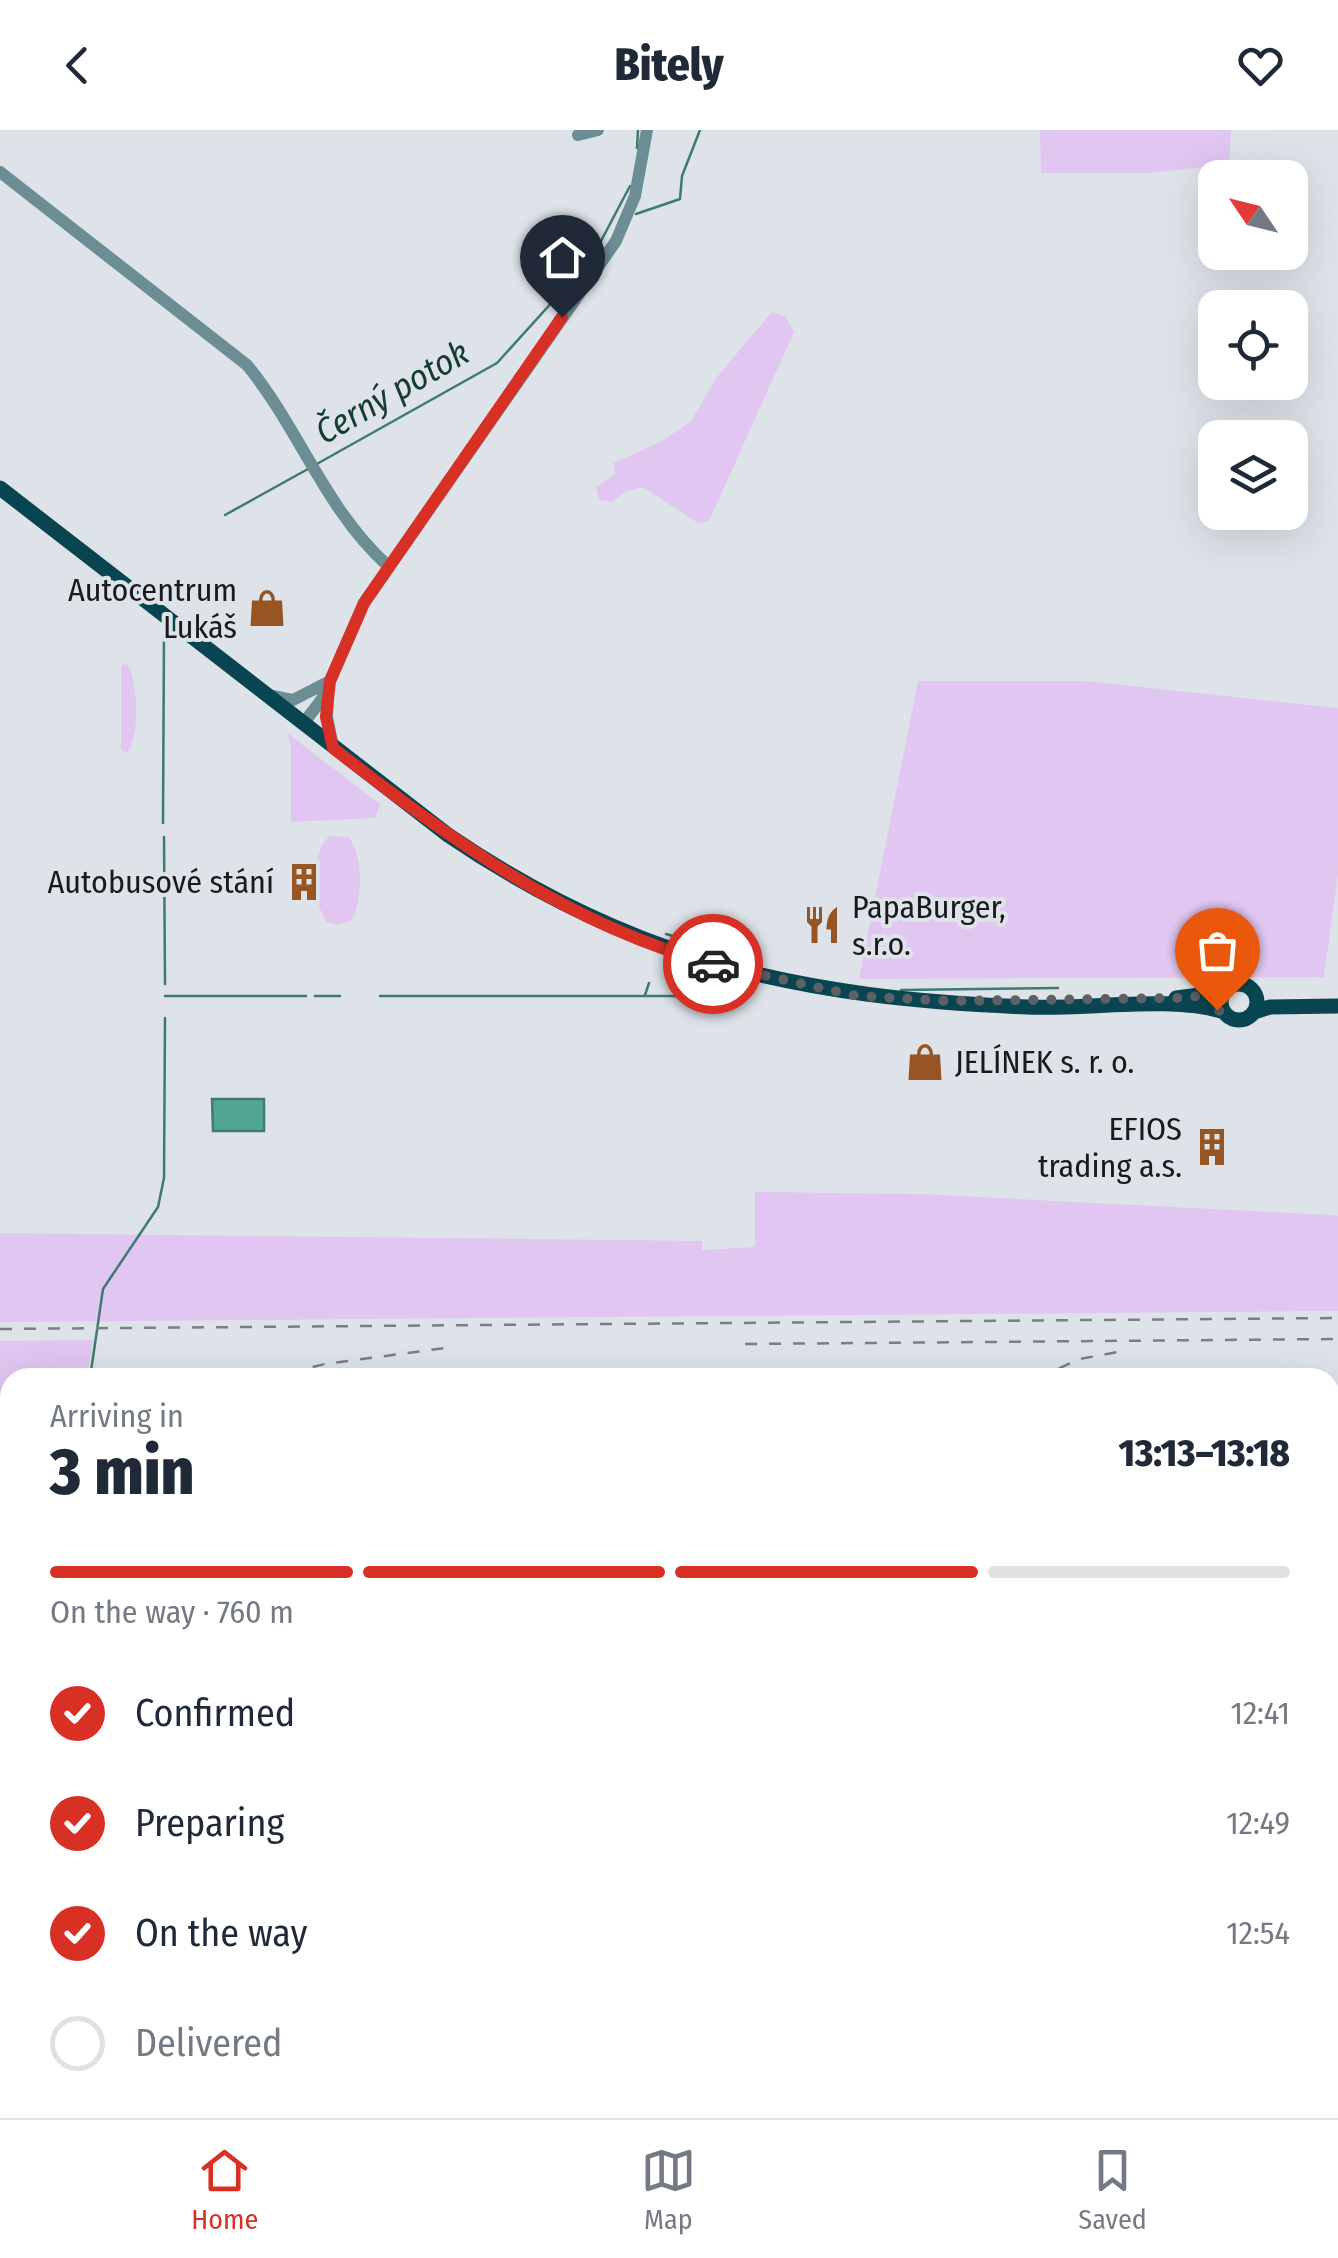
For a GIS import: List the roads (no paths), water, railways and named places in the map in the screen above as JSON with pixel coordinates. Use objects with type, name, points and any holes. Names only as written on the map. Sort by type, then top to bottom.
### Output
[{"type":"main road","points":[[0,488],[333,748],[498,869],[606,926],[677,954],[798,986],[857,996],[1028,1008],[1184,1006],[1224,1012],[1239,1020],[1270,1008],[1338,1006]]},
{"type":"main road","points":[[947,1001],[1184,998],[1224,992],[1240,984],[1254,992],[1289,998],[1338,997]]},
{"type":"main road","points":[[1224,992],[1224,1012]]},
{"type":"main road","points":[[1254,992],[1254,1012]]},
{"type":"street","points":[[578,135],[598,130]]},
{"type":"street","points":[[303,724],[330,681],[352,628],[388,566],[616,241],[635,196],[647,130]]},
{"type":"street","points":[[0,172],[247,365],[274,397],[350,529],[388,566]]},
{"type":"street","points":[[264,692],[293,700],[330,681]]},
{"type":"street","points":[[330,681],[326,717],[333,748]]},
{"type":"waterway","name":"Černý potok","points":[[637,148],[638,130]]},
{"type":"waterway","points":[[636,214],[680,199],[682,176],[700,130]]},
{"type":"waterway","name":"Černý potok","points":[[315,465],[497,363],[592,258],[630,186]]},
{"type":"waterway","name":"Černý potok","points":[[225,515],[308,469]]},
{"type":"waterway","name":"Černý potok","points":[[163,823],[164,632]]},
{"type":"waterway","name":"Černý potok","points":[[164,837],[165,984]]},
{"type":"waterway","points":[[666,934],[734,954]]},
{"type":"waterway","points":[[645,995],[649,983]]},
{"type":"waterway","points":[[901,990],[1058,988]]},
{"type":"waterway","points":[[165,996],[306,996]]},
{"type":"waterway","points":[[315,996],[340,996]]},
{"type":"waterway","points":[[380,996],[698,996]]},
{"type":"waterway","name":"Černý potok","points":[[91,1368],[103,1289],[158,1207],[164,1178],[165,1018]]},
{"type":"railway","points":[[0,1329],[1338,1318]]},
{"type":"railway","points":[[745,1344],[1338,1339]]},
{"type":"railway","points":[[308,1368],[445,1348]]},
{"type":"railway","points":[[1060,1368],[1080,1359],[1123,1351]]},
{"type":"place","name":"Autocentrum Lukáš","points":[[267,608]]},
{"type":"place","name":"Autobusové stání","points":[[304,882]]},
{"type":"place","name":"PapaBurger, s.r.o.","points":[[822,925]]},
{"type":"place","name":"JELÍNEK s. r. o.","points":[[925,1062]]},
{"type":"place","name":"EFIOS trading a.s.","points":[[1212,1147]]}]
